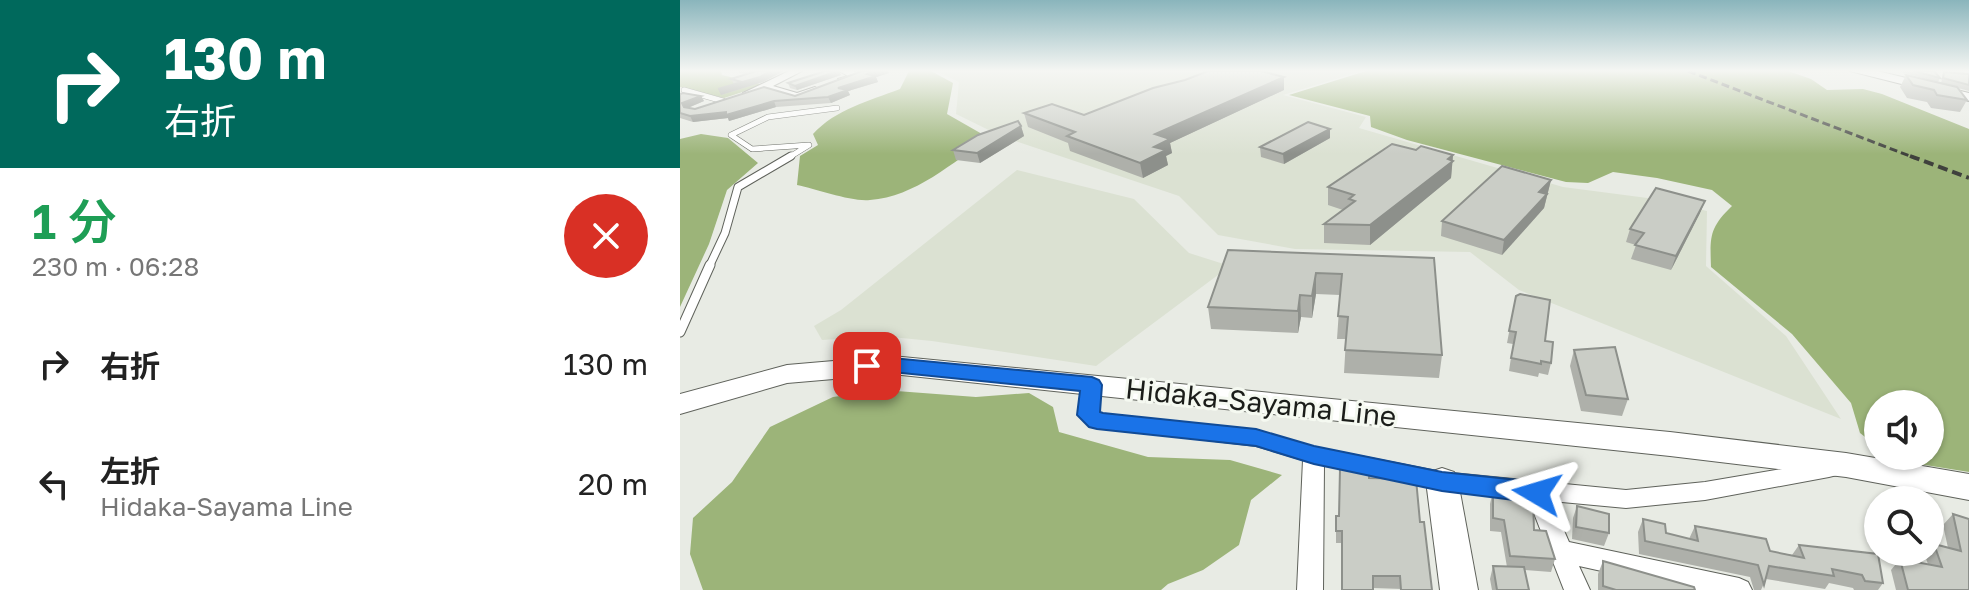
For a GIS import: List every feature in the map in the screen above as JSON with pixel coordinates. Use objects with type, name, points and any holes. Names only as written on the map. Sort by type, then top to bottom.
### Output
[{"type":"main road","name":"Hidaka-Sayama Line","points":[[680,404],[787,374],[892,365],[1670,444],[1846,465],[1969,487]]},
{"type":"main road","points":[[1442,481],[1459,590]]},
{"type":"street","points":[[708,105],[731,99]]},
{"type":"street","points":[[1092,385],[1089,415],[1097,421],[1256,438],[1314,455],[1442,481],[1537,493],[1626,499],[1705,491],[1846,465]]},
{"type":"street","points":[[1310,590],[1314,455]]},
{"type":"street","points":[[1537,493],[1577,590]]},
{"type":"street","points":[[1560,551],[1701,587],[1739,590]]},
{"type":"lane","points":[[714,99],[723,101]]},
{"type":"lane","points":[[680,332],[725,233],[738,187],[809,145],[752,149],[731,135],[759,121],[785,113],[837,108]]},
{"type":"shaded area","points":[[957,99],[1296,99],[1366,117],[1359,128],[1563,187],[1655,199],[1707,211],[1706,266],[1786,336],[1841,419],[1519,290],[1470,252],[1295,249],[1218,235],[1179,196],[1003,137],[956,114]]},
{"type":"shaded area","points":[[1017,170],[1134,199],[1189,253],[1230,266],[1096,366],[881,336],[822,340],[814,326],[841,310]]},
{"type":"green space","points":[[874,99],[950,99],[947,114],[989,138],[933,177],[887,197],[853,199],[797,185],[800,156],[818,145],[813,134],[832,118]]},
{"type":"green space","points":[[1303,99],[1893,99],[1969,129],[1969,472],[1944,468],[1944,390],[1864,390],[1864,436],[1860,433],[1851,403],[1792,334],[1711,267],[1712,234],[1732,206],[1712,190],[1613,172],[1588,183],[1566,182],[1407,140],[1371,127],[1370,116]]},
{"type":"green space","points":[[701,134],[728,138],[758,163],[727,190],[709,244],[680,307],[680,139]]},
{"type":"green space","points":[[883,390],[976,397],[1029,393],[1053,407],[1059,432],[1148,457],[1230,460],[1282,475],[1251,500],[1239,545],[1203,570],[1168,584],[1161,590],[703,590],[690,554],[693,518],[732,482],[770,427],[833,397]]},
{"type":"building","points":[[680,99],[694,99],[682,103],[684,107],[695,109],[728,99],[807,99],[774,101],[726,115],[726,112],[690,116],[680,113]]},
{"type":"building","points":[[1126,99],[1235,99],[1155,134],[1170,139],[1154,147],[1166,150],[1140,163],[1067,136],[1075,132],[1024,113],[1052,104],[1084,115]]},
{"type":"building","points":[[1018,121],[1021,126],[977,153],[953,150],[978,135]]},
{"type":"building","points":[[1308,122],[1330,129],[1283,154],[1260,147]]},
{"type":"building","points":[[1392,144],[1416,150],[1421,146],[1453,155],[1448,159],[1453,161],[1370,225],[1324,224],[1355,201],[1349,199],[1354,195],[1328,187]]},
{"type":"building","points":[[1502,166],[1551,180],[1539,192],[1547,194],[1504,240],[1442,221]]},
{"type":"building","points":[[1656,188],[1705,201],[1676,256],[1635,245],[1644,233],[1630,229]]},
{"type":"building","points":[[1228,250],[1434,258],[1442,355],[1345,350],[1348,317],[1338,316],[1342,274],[1316,273],[1312,296],[1300,295],[1298,311],[1208,307]]},
{"type":"building","points":[[1520,294],[1550,300],[1545,341],[1553,342],[1551,363],[1511,358],[1516,332],[1509,331],[1516,296]]},
{"type":"building","points":[[1615,347],[1628,399],[1586,395],[1574,350]]},
{"type":"building","points":[[1340,469],[1369,469],[1369,478],[1416,479],[1432,590],[1401,590],[1400,576],[1373,576],[1373,590],[1342,590],[1342,531],[1336,531]]},
{"type":"building","points":[[1493,491],[1533,498],[1534,530],[1546,531],[1555,559],[1510,556],[1504,520],[1493,518]]},
{"type":"building","points":[[1577,506],[1609,514],[1609,533],[1576,527]]},
{"type":"building","points":[[1953,514],[1969,519],[1969,590],[1908,590],[1902,566],[1942,567],[1944,547],[1961,551]]},
{"type":"building","points":[[1643,519],[1665,524],[1666,533],[1698,541],[1695,526],[1766,539],[1770,551],[1804,558],[1799,545],[1864,552],[1864,566],[1880,566],[1883,583],[1865,581],[1862,575],[1832,569],[1834,576],[1769,566],[1764,585],[1758,565],[1645,541]]},
{"type":"building","points":[[1603,561],[1694,587],[1695,590],[1616,590],[1603,586]]},
{"type":"building","points":[[1493,566],[1524,567],[1529,590],[1497,590]]},
{"type":"railway","points":[[1760,99],[1915,158]]},
{"type":"railway","points":[[1910,156],[1969,178]]},
{"type":"route","points":[[867,366],[892,365],[1092,385],[1089,415],[1097,421],[1256,438],[1314,455],[1442,481],[1537,493]]}]
